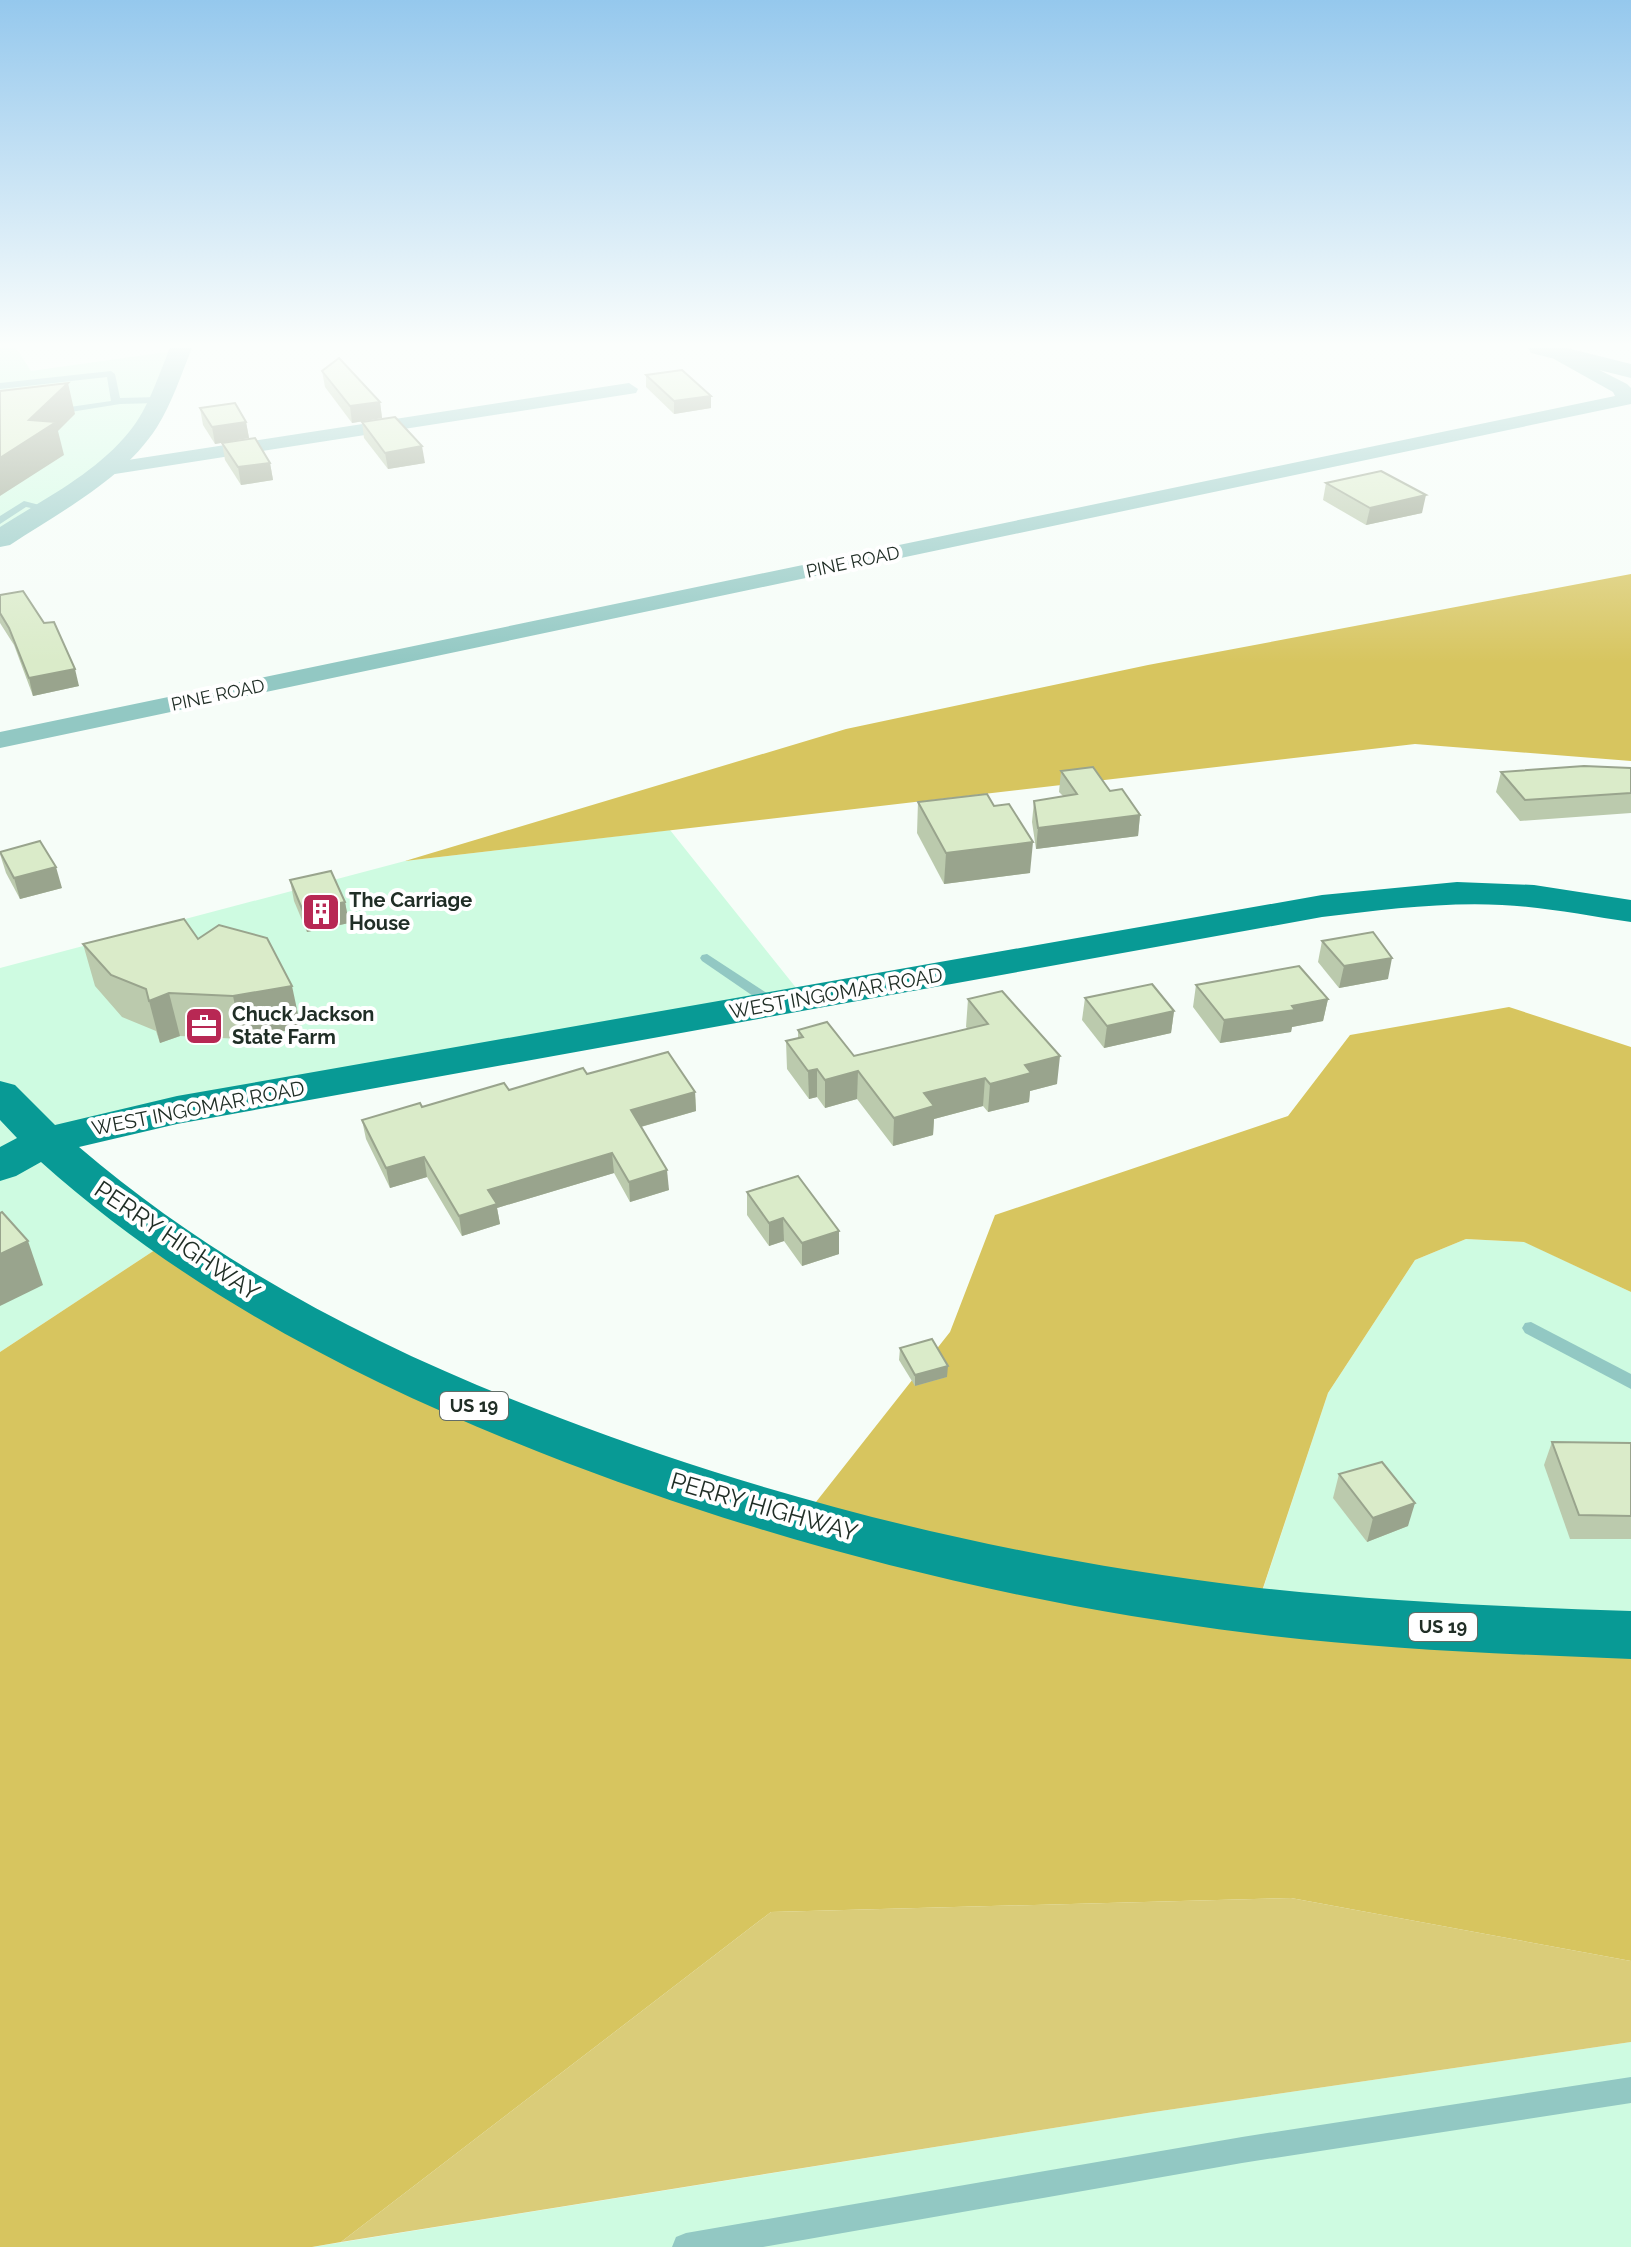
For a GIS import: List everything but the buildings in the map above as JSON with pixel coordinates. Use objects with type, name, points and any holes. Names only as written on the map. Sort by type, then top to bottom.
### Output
[{"type":"main road","name":"WEST INGOMAR ROAD","points":[[23,1154],[177,1110],[1176,930],[1375,899],[1506,894],[1631,911]]},
{"type":"main road","name":"PERRY HIGHWAY","points":[[0,1094],[23,1154],[82,1176],[224,1277],[337,1342],[400,1373],[627,1466],[801,1521],[910,1547],[1138,1593],[1354,1620],[1631,1635]]},
{"type":"street","points":[[0,539],[102,470],[122,453]]},
{"type":"street","points":[[102,470],[214,453]]},
{"type":"street","name":"PINE ROAD","points":[[0,740],[1381,453]]},
{"type":"lane","points":[[0,521],[24,504],[46,508]]},
{"type":"lane","points":[[707,958],[774,1004]]},
{"type":"lane","points":[[1531,1328],[1631,1382]]},
{"type":"lane","points":[[686,2247],[1242,2150],[1631,2090]]},
{"type":"shaded area","points":[[0,453],[114,453],[0,539]]},
{"type":"shaded area","points":[[1631,574],[1631,761],[1415,744],[405,861],[846,729],[1148,665]]},
{"type":"shaded area","points":[[670,830],[805,999],[46,1141],[170,1240],[0,1352],[0,968],[405,861]]},
{"type":"shaded area","points":[[1509,1007],[1631,1047],[1631,1292],[1524,1242],[1466,1239],[1415,1260],[1328,1393],[1256,1609],[1631,1635],[1631,1961],[1291,1898],[771,1912],[341,2242],[312,2247],[0,2247],[0,1352],[170,1240],[282,1311],[801,1521],[950,1332],[995,1215],[1288,1116],[1350,1035]]},
{"type":"shaded area","points":[[1466,1239],[1525,1242],[1631,1292],[1631,1635],[1256,1610],[1328,1393],[1415,1260]]},
{"type":"shaded area","points":[[1291,1898],[1631,1961],[1631,2042],[1147,2113],[341,2242],[771,1912]]},
{"type":"shaded area","points":[[1631,2042],[1631,2247],[312,2247],[1147,2113]]},
{"type":"place","name":"The Carriage House","points":[[321,912]]},
{"type":"place","name":"Chuck Jackson State Farm","points":[[204,1026]]}]
